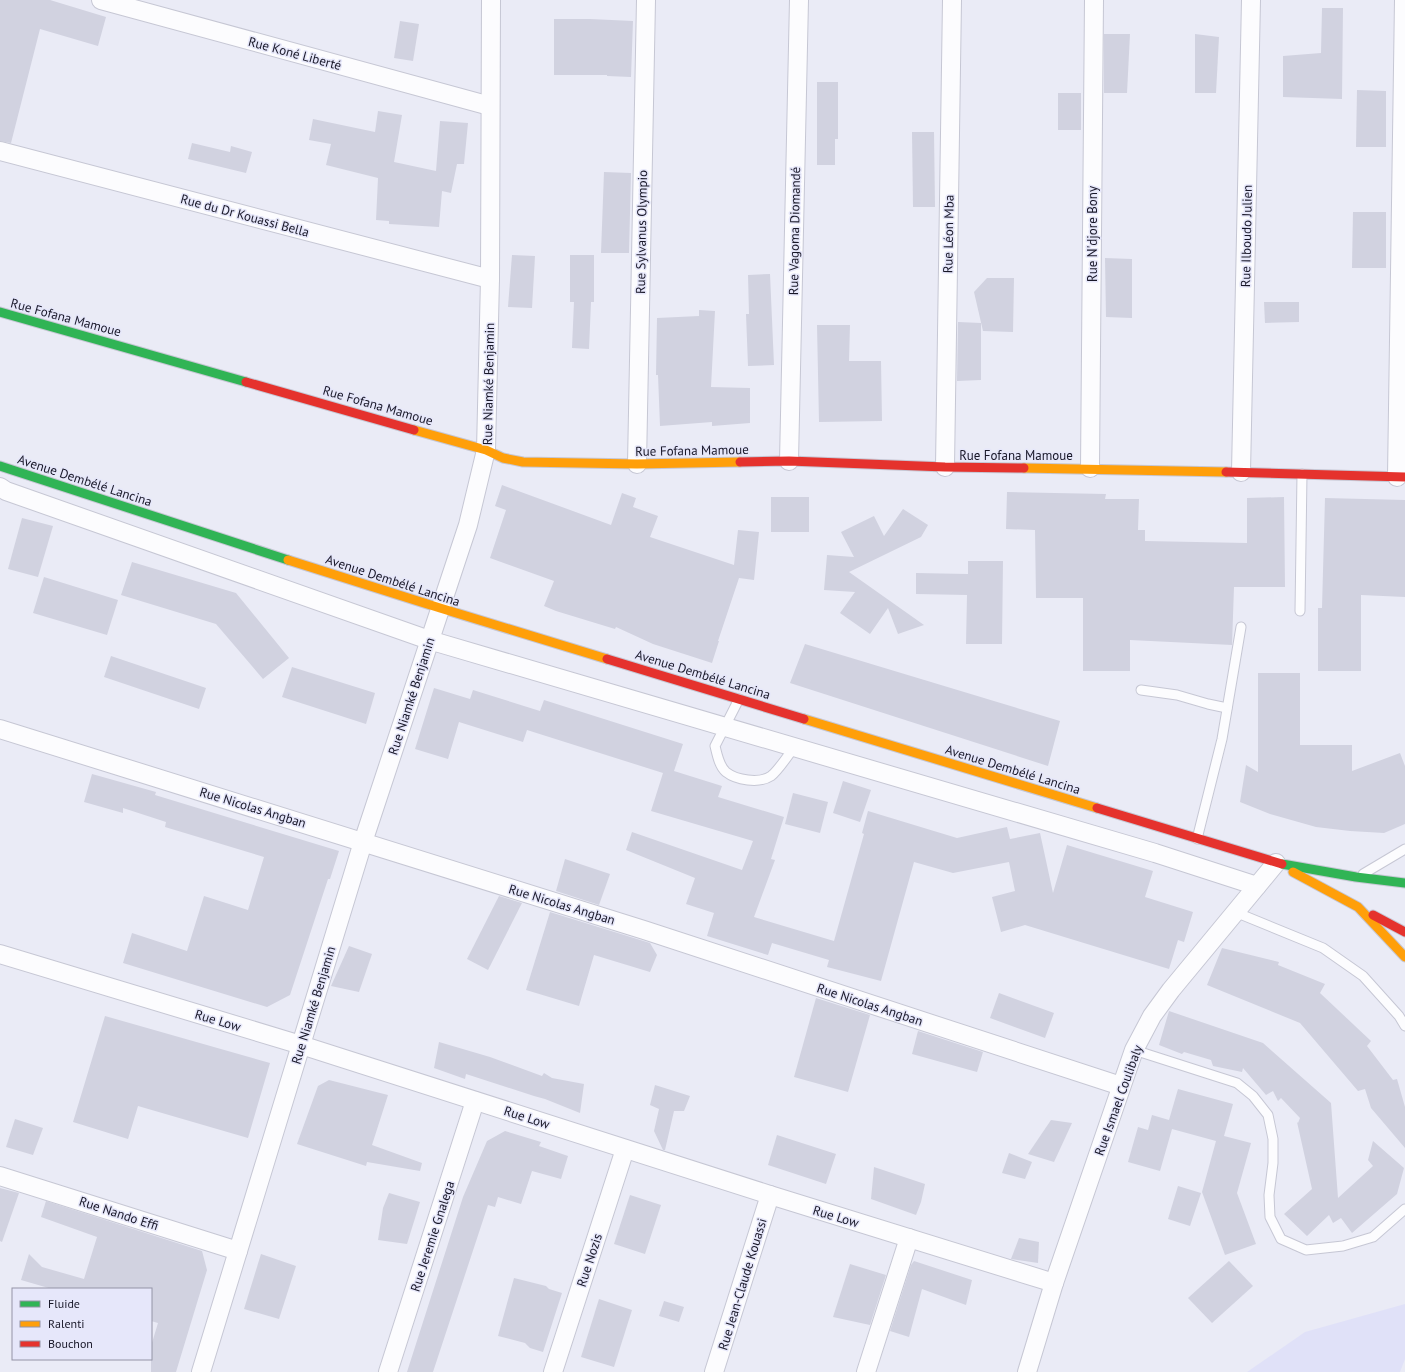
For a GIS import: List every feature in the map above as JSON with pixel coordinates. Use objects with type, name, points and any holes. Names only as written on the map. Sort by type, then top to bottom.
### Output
[{"type":"street","name":"Rue Koné Liberté","points":[[101,0],[490,106]]},
{"type":"street","name":"Rue Niamké Benjamin","points":[[201,1372],[363,842],[468,525],[486,450],[490,279],[491,0]]},
{"type":"street","name":"Rue Sylvanus Olympio","points":[[637,464],[646,0]]},
{"type":"street","name":"Rue Vagoma Diomandé","points":[[789,461],[799,0]]},
{"type":"street","name":"Rue Léon Mba","points":[[945,467],[952,0]]},
{"type":"street","name":"Rue N'djore Bony","points":[[1090,468],[1094,0]]},
{"type":"street","name":"Rue Ilboudo Julien","points":[[1241,472],[1251,0]]},
{"type":"street","points":[[1401,477],[1404,0]]},
{"type":"street","name":"Rue du Dr Kouassi Bella","points":[[0,151],[490,279]]},
{"type":"street","name":"Rue Fofana Mamoue","points":[[0,312],[486,450],[503,458],[523,462],[637,464],[789,461],[945,467],[1090,468],[1401,477]]},
{"type":"street","name":"Avenue Dembélé Lancina","points":[[0,466],[440,608],[1276,863],[1356,877],[1405,883]]},
{"type":"street","points":[[0,487],[430,640],[1155,853],[1257,886]]},
{"type":"street","name":"Rue Nicolas Angban","points":[[0,729],[652,932],[1121,1086]]},
{"type":"street","points":[[1276,863],[1405,932]]},
{"type":"street","name":"Rue Ismael Coulibaly","points":[[1027,1372],[1054,1283],[1134,1050],[1152,1016],[1171,990],[1276,863]]},
{"type":"street","points":[[1358,907],[1405,958]]},
{"type":"street","name":"Rue Low","points":[[0,954],[301,1045],[770,1195],[1054,1283]]},
{"type":"street","name":"Rue Jeremie Gnalega","points":[[388,1372],[475,1101]]},
{"type":"street","name":"Rue Nozis","points":[[553,1372],[625,1149]]},
{"type":"street","name":"Rue Nando Effi","points":[[0,1176],[238,1251]]},
{"type":"street","name":"Rue Jean-Claude Kouassi","points":[[714,1372],[770,1195]]},
{"type":"street","points":[[866,1372],[909,1238]]},
{"type":"lane","points":[[1300,611],[1302,474]]},
{"type":"lane","points":[[1197,839],[1222,739],[1241,627]]},
{"type":"lane","points":[[1141,690],[1178,695],[1227,708]]},
{"type":"lane","points":[[739,699],[714,746],[719,760],[726,771],[744,780],[760,780],[771,776],[795,746]]},
{"type":"lane","points":[[1356,877],[1405,849]]},
{"type":"lane","points":[[1235,912],[1323,948],[1363,976],[1399,1016],[1405,1026]]},
{"type":"lane","points":[[1134,1050],[1237,1083],[1253,1096],[1268,1115],[1274,1139],[1269,1195],[1270,1217],[1281,1239],[1306,1250],[1343,1246],[1373,1237],[1405,1209]]},
{"type":"shaded area","points":[[1405,1304],[1405,1359],[1400,1372],[1247,1372],[1305,1332]]},
{"type":"building","points":[[0,0],[50,0],[106,17],[98,46],[40,29],[11,143],[0,141]]},
{"type":"building","points":[[1322,8],[1343,8],[1342,99],[1283,97],[1283,56],[1321,53]]},
{"type":"building","points":[[554,19],[633,21],[631,77],[607,75],[554,75]]},
{"type":"building","points":[[400,21],[419,24],[413,61],[394,58]]},
{"type":"building","points":[[1104,34],[1130,34],[1127,93],[1104,93]]},
{"type":"building","points":[[1195,34],[1219,37],[1216,93],[1195,93]]},
{"type":"building","points":[[817,82],[838,82],[838,139],[835,139],[835,165],[817,165]]},
{"type":"building","points":[[1357,90],[1386,91],[1386,147],[1356,147]]},
{"type":"building","points":[[1058,93],[1081,93],[1081,130],[1058,130]]},
{"type":"building","points":[[378,111],[402,115],[394,162],[436,171],[440,121],[468,123],[464,164],[457,164],[451,193],[442,191],[439,227],[389,224],[389,221],[376,220],[378,178],[326,165],[331,144],[309,140],[313,119],[375,132]]},
{"type":"building","points":[[912,132],[934,132],[935,207],[913,207]]},
{"type":"building","points":[[192,143],[230,152],[231,146],[252,152],[246,173],[188,159]]},
{"type":"building","points":[[604,172],[631,173],[629,253],[601,253]]},
{"type":"building","points":[[1353,212],[1386,212],[1386,268],[1352,268]]},
{"type":"building","points":[[512,255],[535,256],[532,308],[508,307]]},
{"type":"building","points":[[570,255],[594,255],[594,302],[591,302],[589,349],[572,348],[574,302],[570,302]]},
{"type":"building","points":[[1105,258],[1132,259],[1132,318],[1106,317]]},
{"type":"building","points":[[770,274],[774,365],[748,366],[746,314],[749,314],[748,275]]},
{"type":"building","points":[[987,278],[1014,278],[1013,332],[983,331],[974,292]]},
{"type":"building","points":[[1264,302],[1299,302],[1299,322],[1265,323]]},
{"type":"building","points":[[699,310],[715,311],[711,387],[750,388],[750,423],[712,426],[712,422],[660,426],[658,375],[656,375],[657,318],[699,316]]},
{"type":"building","points":[[958,322],[981,323],[981,380],[957,381]]},
{"type":"building","points":[[817,325],[850,325],[849,361],[881,361],[882,421],[819,422]]},
{"type":"building","points":[[502,485],[611,525],[622,493],[636,498],[633,507],[658,516],[650,537],[734,565],[738,530],[759,532],[754,580],[739,578],[712,663],[653,644],[616,627],[615,629],[544,606],[554,581],[490,558],[506,510],[495,506]]},
{"type":"building","points":[[1007,492],[1106,494],[1105,499],[1139,499],[1138,530],[1145,530],[1145,541],[1247,543],[1247,498],[1284,497],[1285,587],[1234,587],[1232,645],[1130,640],[1130,671],[1083,671],[1083,598],[1036,598],[1035,530],[1006,529]]},
{"type":"building","points":[[771,497],[809,497],[809,532],[771,532]]},
{"type":"building","points":[[1325,498],[1405,500],[1405,597],[1361,595],[1361,671],[1318,671],[1318,608],[1322,608]]},
{"type":"building","points":[[903,509],[928,525],[921,537],[849,572],[924,625],[898,634],[888,608],[870,634],[840,613],[855,592],[824,590],[827,555],[854,557],[841,532],[874,516],[884,536]]},
{"type":"building","points":[[22,518],[53,526],[38,577],[8,569]]},
{"type":"building","points":[[968,561],[1003,561],[1002,644],[966,644],[967,595],[916,594],[916,573],[968,574]]},
{"type":"building","points":[[132,562],[236,593],[289,658],[263,679],[216,624],[121,595]]},
{"type":"building","points":[[44,577],[118,600],[107,635],[33,613]]},
{"type":"building","points":[[805,644],[1060,721],[1048,766],[790,683]]},
{"type":"building","points":[[111,656],[206,688],[199,709],[104,677]]},
{"type":"building","points":[[292,667],[375,693],[366,724],[282,697]]},
{"type":"building","points":[[1258,673],[1300,673],[1300,745],[1352,745],[1352,771],[1400,753],[1405,766],[1405,824],[1384,833],[1316,827],[1270,814],[1240,802],[1246,765],[1258,772]]},
{"type":"building","points":[[434,688],[470,699],[473,690],[540,711],[544,700],[683,744],[674,771],[722,786],[718,797],[784,817],[771,859],[775,860],[754,917],[834,941],[864,834],[862,833],[868,811],[957,838],[1007,827],[1010,839],[1040,833],[1053,893],[1067,845],[1153,871],[1145,897],[1193,912],[1184,942],[1178,940],[1169,969],[1025,925],[1001,932],[992,897],[1015,891],[1009,862],[953,873],[914,862],[881,981],[827,967],[829,960],[772,943],[768,955],[707,936],[714,913],[686,904],[695,878],[626,850],[632,832],[742,870],[753,841],[651,811],[663,773],[527,730],[523,742],[459,722],[448,759],[415,749]]},
{"type":"building","points":[[92,774],[156,792],[155,795],[339,851],[330,879],[328,879],[290,995],[267,1007],[123,963],[132,933],[187,951],[204,896],[248,910],[264,857],[165,827],[166,822],[123,808],[123,813],[84,802]]},
{"type":"building","points":[[843,781],[871,790],[860,822],[833,813]]},
{"type":"building","points":[[793,793],[828,802],[820,833],[785,824]]},
{"type":"building","points":[[565,859],[610,874],[599,905],[556,891]]},
{"type":"building","points":[[499,896],[522,903],[488,970],[467,959]]},
{"type":"building","points":[[550,912],[650,943],[657,955],[650,972],[594,955],[579,1006],[526,990]]},
{"type":"building","points":[[349,946],[372,954],[359,992],[331,986]]},
{"type":"building","points":[[1222,948],[1279,962],[1278,965],[1325,984],[1320,993],[1371,1041],[1367,1046],[1393,1080],[1397,1079],[1405,1107],[1405,1148],[1371,1108],[1365,1089],[1358,1091],[1300,1023],[1207,985]]},
{"type":"building","points":[[999,993],[1054,1013],[1045,1038],[990,1018]]},
{"type":"building","points":[[816,998],[870,1015],[848,1092],[794,1077]]},
{"type":"building","points":[[1169,1011],[1263,1043],[1331,1103],[1338,1198],[1373,1166],[1368,1160],[1373,1141],[1404,1168],[1397,1194],[1352,1233],[1341,1218],[1333,1223],[1329,1215],[1307,1236],[1284,1214],[1312,1189],[1297,1122],[1298,1123],[1300,1118],[1281,1098],[1278,1101],[1273,1091],[1266,1095],[1243,1068],[1242,1072],[1213,1066],[1211,1060],[1184,1052],[1182,1054],[1159,1045]]},
{"type":"building","points":[[105,1016],[270,1063],[248,1138],[138,1106],[128,1139],[73,1122]]},
{"type":"building","points":[[918,1031],[983,1052],[977,1072],[912,1054]]},
{"type":"building","points":[[439,1042],[490,1057],[542,1076],[544,1073],[552,1078],[584,1084],[580,1113],[545,1099],[466,1074],[465,1079],[434,1068]]},
{"type":"building","points":[[329,1080],[388,1095],[372,1145],[422,1163],[420,1171],[367,1162],[366,1166],[297,1144],[318,1086]]},
{"type":"building","points":[[655,1085],[690,1096],[684,1111],[674,1111],[665,1150],[663,1150],[654,1131],[659,1109],[650,1105]]},
{"type":"building","points":[[1178,1089],[1233,1104],[1224,1136],[1251,1143],[1237,1193],[1256,1244],[1225,1255],[1202,1192],[1216,1141],[1172,1129],[1160,1171],[1128,1162],[1138,1127],[1148,1130],[1152,1115],[1169,1120]]},
{"type":"building","points":[[15,1119],[43,1128],[33,1155],[6,1147]]},
{"type":"building","points":[[1051,1120],[1072,1123],[1054,1162],[1028,1154]]},
{"type":"building","points":[[505,1131],[541,1142],[539,1146],[568,1156],[561,1179],[532,1171],[521,1204],[498,1197],[495,1207],[488,1205],[433,1372],[407,1372],[463,1197],[487,1141]]},
{"type":"building","points":[[777,1135],[836,1154],[826,1184],[768,1165]]},
{"type":"building","points":[[1009,1153],[1032,1162],[1025,1179],[1002,1173]]},
{"type":"building","points":[[874,1167],[925,1184],[916,1215],[871,1199]]},
{"type":"building","points":[[1178,1186],[1201,1193],[1190,1226],[1168,1219]]},
{"type":"building","points":[[0,1188],[19,1193],[2,1242],[0,1241]]},
{"type":"building","points":[[389,1193],[420,1202],[407,1244],[378,1240],[383,1208]]},
{"type":"building","points":[[630,1195],[661,1205],[645,1254],[614,1244]]},
{"type":"building","points":[[46,1201],[202,1251],[207,1270],[176,1372],[151,1372],[152,1343],[158,1323],[152,1321],[152,1288],[49,1288],[21,1280],[29,1254],[42,1267],[84,1279],[97,1237],[41,1217]]},
{"type":"building","points":[[1019,1238],[1039,1242],[1038,1263],[1011,1259]]},
{"type":"building","points":[[261,1254],[296,1266],[279,1319],[244,1309]]},
{"type":"building","points":[[914,1261],[972,1280],[966,1305],[922,1289],[909,1337],[890,1331],[911,1265]]},
{"type":"building","points":[[1229,1261],[1253,1286],[1212,1323],[1188,1298]]},
{"type":"building","points":[[850,1264],[886,1275],[870,1325],[833,1317]]},
{"type":"building","points":[[514,1278],[546,1286],[549,1289],[562,1293],[543,1352],[530,1348],[525,1343],[498,1336]]},
{"type":"building","points":[[599,1299],[632,1310],[614,1367],[581,1357]]},
{"type":"building","points":[[664,1301],[684,1307],[679,1322],[659,1316]]},
{"type":"traffic: fast","points":[[0,312],[246,382]]},
{"type":"traffic: fast","points":[[0,466],[288,560]]},
{"type":"traffic: fast","points":[[1282,864],[1356,877],[1405,883]]},
{"type":"traffic: slow","points":[[414,430],[486,450],[503,458],[523,462],[637,464],[740,462]]},
{"type":"traffic: slow","points":[[1024,468],[1226,472]]},
{"type":"traffic: slow","points":[[288,560],[607,659]]},
{"type":"traffic: slow","points":[[804,719],[1097,808]]},
{"type":"traffic: slow","points":[[1293,872],[1358,907],[1405,957]]},
{"type":"traffic: jam","points":[[246,382],[414,430]]},
{"type":"traffic: jam","points":[[740,462],[789,461],[945,467],[1024,468]]},
{"type":"traffic: jam","points":[[1226,472],[1405,477]]},
{"type":"traffic: jam","points":[[607,659],[804,719]]},
{"type":"traffic: jam","points":[[1097,808],[1282,864]]},
{"type":"traffic: jam","points":[[1373,915],[1405,932]]}]
